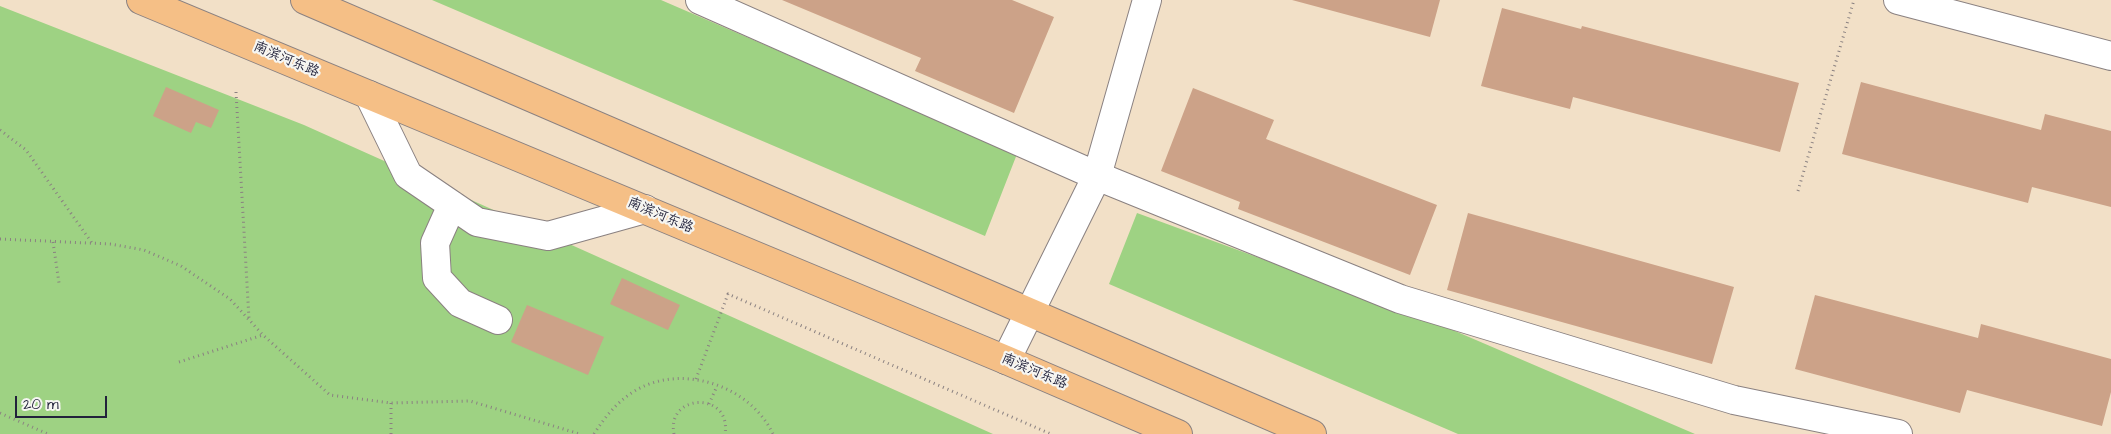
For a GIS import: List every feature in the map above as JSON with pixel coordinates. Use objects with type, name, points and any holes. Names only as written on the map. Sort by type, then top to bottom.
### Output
[{"type":"main road","name":"南滨河东路","points":[[141,0],[1006,360],[1178,434]]},
{"type":"main road","points":[[305,0],[1312,434]]},
{"type":"street","points":[[700,0],[1097,176],[1400,299],[1734,400],[1898,434]]},
{"type":"street","points":[[1006,360],[1097,176],[1147,0]]},
{"type":"street","points":[[1898,0],[2111,56]]},
{"type":"street","points":[[369,95],[408,175],[477,222],[548,236],[645,209]]},
{"type":"street","points":[[452,205],[435,243],[436,278],[460,303],[498,320]]},
{"type":"path","points":[[1798,191],[1854,0]]},
{"type":"path","points":[[236,92],[249,320]]},
{"type":"path","points":[[0,130],[26,150],[92,243]]},
{"type":"path","points":[[0,239],[92,243],[144,250],[181,266],[230,299],[263,335],[330,396],[391,403],[470,401],[580,434]]},
{"type":"path","points":[[52,241],[59,283]]},
{"type":"path","points":[[696,379],[728,294],[1051,434]]},
{"type":"path","points":[[179,362],[263,335]]},
{"type":"path","points":[[594,434],[609,411],[634,391],[664,380],[696,379],[727,388],[753,406],[773,434]]},
{"type":"path","points":[[709,404],[717,386]]},
{"type":"path","points":[[674,434],[673,423],[676,415],[683,408],[699,402],[709,404],[722,414],[725,423],[725,434]]},
{"type":"path","points":[[391,403],[391,434]]},
{"type":"path","points":[[0,414],[48,434]]},
{"type":"green space","points":[[432,0],[661,0],[1017,154],[985,236]]},
{"type":"green space","points":[[0,6],[304,125],[993,434],[0,434]]},
{"type":"green space","points":[[1137,213],[1434,322],[1695,434],[1458,434],[1109,284]]},
{"type":"building","points":[[782,0],[1012,0],[1054,17],[1014,113],[915,71],[921,58]]},
{"type":"building","points":[[1292,0],[1440,0],[1430,37]]},
{"type":"building","points":[[1502,8],[1581,29],[1582,26],[1799,83],[1780,152],[1573,97],[1570,109],[1481,86]]},
{"type":"building","points":[[1861,82],[2041,130],[2045,114],[2111,131],[2111,207],[2032,187],[2028,203],[1842,154]]},
{"type":"building","points":[[166,87],[219,110],[211,128],[196,122],[191,133],[153,116]]},
{"type":"building","points":[[1193,88],[1274,120],[1266,139],[1437,205],[1410,275],[1238,209],[1240,202],[1161,171]]},
{"type":"building","points":[[1468,213],[1734,287],[1712,364],[1447,290]]},
{"type":"building","points":[[622,278],[680,305],[668,330],[610,304]]},
{"type":"building","points":[[1815,295],[1978,338],[1981,324],[2111,359],[2111,392],[2102,426],[1967,390],[1960,413],[1795,369]]},
{"type":"building","points":[[527,305],[604,337],[588,375],[511,342]]}]
